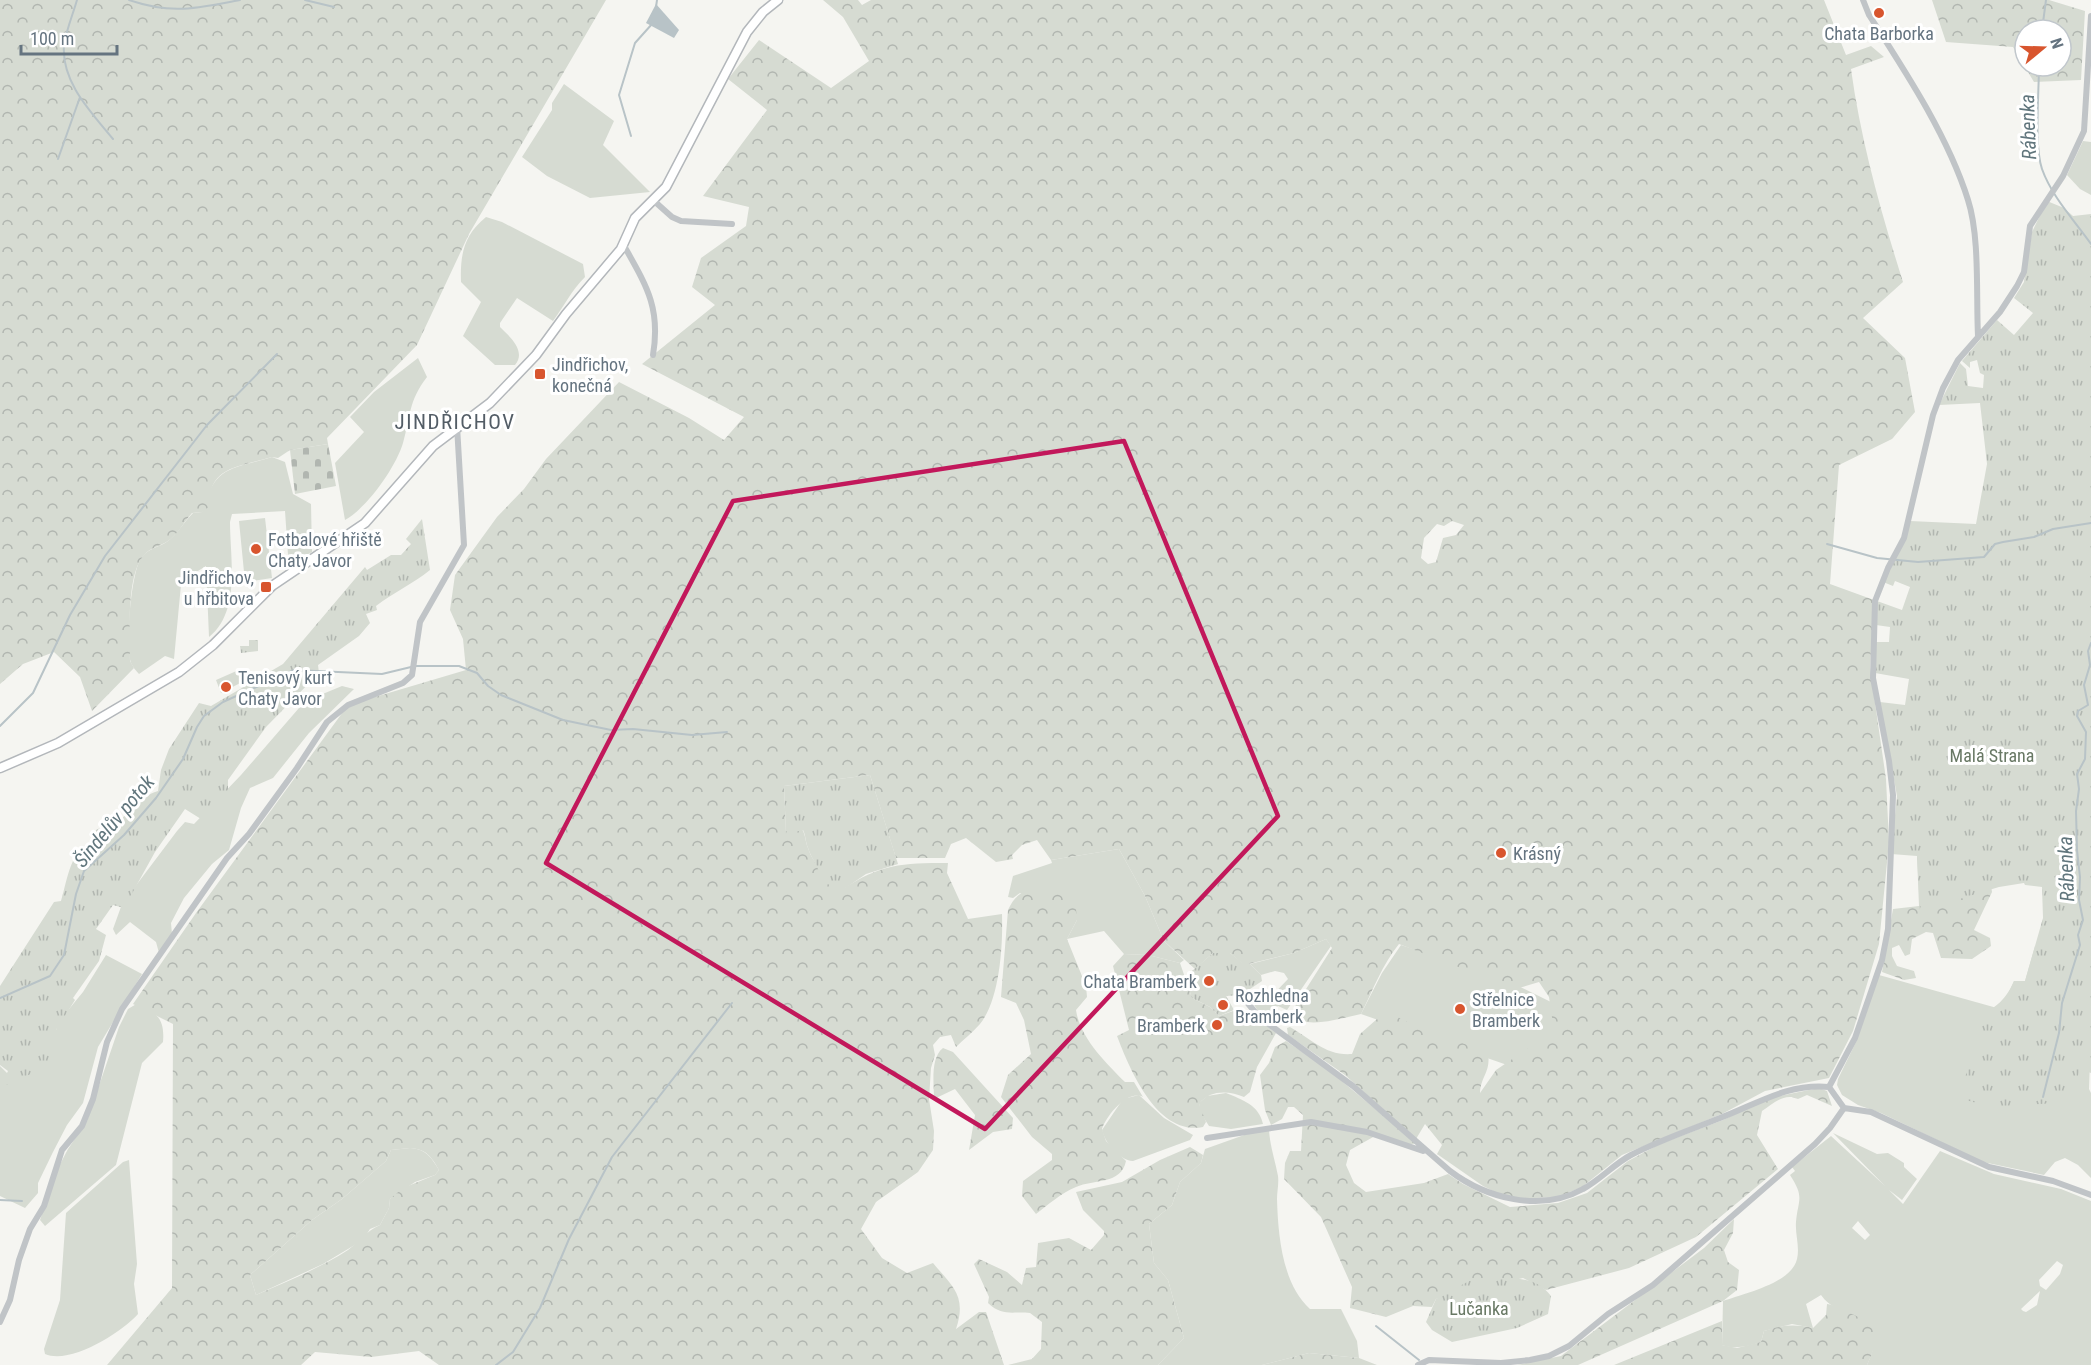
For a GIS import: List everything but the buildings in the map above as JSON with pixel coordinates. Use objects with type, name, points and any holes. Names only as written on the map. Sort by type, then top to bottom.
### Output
[{"type":"street","points":[[0,768],[58,743],[179,672],[213,645],[272,586],[365,523],[433,446],[457,425],[490,403],[536,355],[623,244],[635,218],[672,176],[747,32],[763,12],[778,0]]},
{"type":"street","points":[[1863,0],[1869,15],[1907,76],[1939,136],[1968,200],[1973,230],[1978,337]]},
{"type":"street","points":[[1829,1087],[1856,1038],[1882,960],[1888,929],[1893,795],[1873,678],[1875,601],[1888,568],[1904,538],[1935,407],[1958,360],[2000,312],[2018,286],[2024,272],[2031,226],[2063,176],[2084,131],[2091,16]]},
{"type":"street","points":[[653,200],[681,221],[732,224]]},
{"type":"street","points":[[623,244],[645,282],[652,301],[656,321],[653,355]]},
{"type":"street","points":[[0,1322],[10,1300],[27,1236],[44,1206],[49,1184],[62,1150],[82,1126],[93,1100],[107,1042],[122,1009],[226,858],[249,834],[327,722],[348,705],[403,683],[412,675],[420,622],[464,545],[457,425]]},
{"type":"street","points":[[1246,1001],[1259,1017],[1353,1086],[1465,1182],[1494,1195],[1519,1200],[1554,1199],[1586,1188],[1618,1163],[1645,1148],[1767,1097],[1805,1087],[1829,1087]]},
{"type":"street","points":[[1829,1087],[1844,1108],[1871,1112],[1989,1167],[2053,1181],[2091,1195]]},
{"type":"street","points":[[1418,1365],[1429,1360],[1501,1363],[1530,1360],[1549,1356],[1569,1346],[1608,1314],[1653,1285],[1815,1144],[1844,1108]]},
{"type":"street","points":[[1207,1138],[1311,1122],[1367,1132],[1430,1153]]},
{"type":"highlighted area","points":[[1124,441],[1278,816],[985,1129],[546,863],[733,501]]},
{"type":"green space","points":[[0,0],[606,0],[469,234],[417,345],[327,438],[328,444],[290,450],[278,458],[272,457],[228,470],[214,483],[210,493],[209,507],[202,512],[192,513],[171,538],[144,555],[134,576],[130,605],[130,661],[134,668],[92,711],[80,677],[54,652],[23,664],[0,684]]},
{"type":"green space","points":[[823,0],[858,0],[862,5],[871,0],[1824,0],[1846,55],[1871,46],[1884,57],[1851,69],[1872,177],[1903,282],[1863,318],[1905,358],[1915,412],[1892,439],[1839,465],[1830,584],[1874,600],[1870,668],[1886,779],[1889,842],[1879,944],[1853,1031],[1829,1078],[1765,1091],[1722,1114],[1622,1155],[1582,1187],[1558,1197],[1509,1199],[1483,1186],[1437,1154],[1442,1145],[1425,1124],[1416,1139],[1345,1075],[1288,1035],[1287,1028],[1290,1027],[1326,1050],[1352,1054],[1360,1034],[1386,1011],[1419,1028],[1488,1052],[1488,1065],[1480,1093],[1496,1070],[1554,1031],[1549,997],[1539,982],[1519,988],[1497,982],[1399,944],[1383,969],[1361,1014],[1324,1022],[1297,1020],[1289,1016],[1332,948],[1326,939],[1294,953],[1244,965],[1230,953],[1213,953],[1195,969],[1164,941],[1145,896],[1119,849],[1051,860],[1037,840],[1022,845],[1012,855],[1013,859],[996,862],[966,838],[951,844],[945,858],[896,858],[870,775],[784,786],[786,833],[802,829],[810,854],[822,871],[841,890],[880,870],[904,865],[948,863],[947,873],[968,919],[1002,914],[999,971],[987,1013],[980,1024],[956,1047],[951,1035],[940,1037],[933,1045],[935,1055],[931,1068],[929,1099],[934,1131],[933,1150],[918,1172],[876,1202],[861,1229],[882,1258],[907,1273],[933,1263],[952,1286],[959,1300],[959,1318],[956,1329],[979,1312],[986,1312],[1004,1365],[439,1365],[419,1351],[371,1357],[315,1352],[301,1365],[107,1365],[172,1288],[173,1024],[133,1004],[196,913],[348,705],[466,670],[463,639],[450,610],[455,575],[497,517],[524,489],[546,459],[619,382],[689,418],[724,440],[744,417],[642,364],[715,305],[692,287],[701,258],[746,226],[749,207],[703,196],[767,110],[728,79],[759,40],[831,88],[869,61],[843,17]],"holes":[[[1452,521],[1464,525],[1456,535],[1443,538],[1436,562],[1428,564],[1421,558],[1424,538],[1437,524],[1444,526]],[[410,1148],[420,1150],[431,1157],[439,1170],[435,1175],[403,1188],[390,1199],[389,1208],[380,1225],[348,1250],[314,1269],[256,1295],[250,1275],[312,1220],[342,1199],[386,1161],[391,1150]]]},
{"type":"green space","points":[[1932,0],[2049,0],[2085,11],[2081,80],[2034,82],[2032,78],[2073,78],[2073,18],[2013,18],[2013,47],[1946,42]]},
{"type":"green space","points":[[564,84],[614,121],[603,145],[650,192],[590,198],[547,176],[522,157],[552,110],[552,103]]},
{"type":"green space","points":[[2083,141],[2091,142],[2091,195],[2080,189],[2067,175]]},
{"type":"green space","name":"Malá Strana","points":[[2047,201],[2064,208],[2073,216],[2091,214],[2091,1073],[2080,1069],[2070,1102],[1990,1107],[1956,1097],[1982,1038],[1962,1024],[1993,1008],[2005,997],[2014,981],[2025,981],[2043,918],[2042,887],[2024,883],[1999,887],[1920,911],[1917,856],[1891,854],[1897,796],[1880,702],[1905,705],[1909,679],[1875,673],[1875,642],[1889,642],[1890,627],[1876,625],[1877,601],[1902,610],[1910,587],[1895,581],[1893,586],[1883,582],[1910,521],[1976,524],[1987,464],[1980,403],[1939,405],[1960,363],[1966,369],[1968,386],[1983,388],[1984,375],[1980,373],[1977,360],[1970,362],[1970,368],[1962,361],[1997,320],[2014,335],[2033,313],[2014,298],[2024,282],[2032,232]]},
{"type":"green space","points":[[486,217],[502,222],[583,264],[585,277],[553,321],[517,298],[500,323],[500,327],[518,349],[518,360],[515,365],[495,365],[463,336],[481,302],[461,282],[461,263],[468,238]]},
{"type":"green space","points":[[418,358],[427,377],[413,401],[399,453],[371,497],[345,520],[335,463],[364,432],[350,417],[374,392]]},
{"type":"green space","points":[[328,444],[336,486],[295,494],[290,450]]},
{"type":"green space","points":[[272,457],[285,462],[293,494],[311,504],[312,552],[297,560],[288,555],[285,511],[232,514],[230,522],[232,584],[226,613],[219,626],[209,637],[206,566],[185,579],[182,574],[174,659],[165,656],[139,674],[131,663],[129,654],[129,626],[134,578],[141,558],[171,538],[193,513],[202,512],[207,497],[219,477],[235,468]]},
{"type":"green space","name":"Fotbalové hřiště Chaty Javor","points":[[265,518],[272,578],[245,582],[239,521]]},
{"type":"green space","points":[[422,519],[430,570],[376,606],[377,610],[366,614],[370,623],[359,636],[318,665],[319,673],[266,727],[228,780],[228,790],[201,819],[185,809],[155,852],[124,908],[113,905],[96,929],[106,935],[99,961],[73,998],[75,1000],[56,1030],[56,1052],[51,1065],[6,1085],[3,1081],[8,1071],[0,1065],[0,986],[54,902],[61,901],[71,865],[80,850],[95,840],[96,830],[100,828],[107,830],[144,798],[158,791],[161,770],[169,749],[199,703],[211,706],[283,664],[365,567],[367,570],[391,555],[401,555],[411,544],[406,539]]},
{"type":"green space","points":[[249,640],[258,640],[258,651],[241,653],[240,646],[249,646]]},
{"type":"green space","name":"Tenisový kurt Chaty Javor","points":[[241,669],[246,680],[221,693],[216,680]]},
{"type":"green space","points":[[342,686],[354,689],[309,733],[273,778],[250,788],[241,808],[229,850],[212,864],[184,898],[171,923],[172,934],[159,953],[156,942],[130,922],[116,935],[113,929],[122,904],[185,822],[194,824],[241,775],[299,708],[313,698]]},
{"type":"green space","points":[[870,775],[898,864],[866,874],[841,891],[820,880],[819,871],[810,853],[803,830],[786,834],[784,786]]},
{"type":"green space","points":[[1119,849],[1145,896],[1164,941],[1184,960],[1180,963],[1148,955],[1124,954],[1104,931],[1067,939],[1077,920],[1020,893],[1013,898],[1008,897],[1013,876],[1052,863],[1051,860]]},
{"type":"green space","points":[[1925,853],[1990,879],[1992,892],[1974,930],[1990,938],[1991,946],[1972,959],[1941,958],[1933,933],[1926,932],[1912,939],[1910,954],[1905,956],[1899,945],[1892,948],[1892,956],[1897,966],[1914,971],[1916,978],[1904,980],[1882,972],[1893,909],[1919,906],[1917,856]]},
{"type":"green space","points":[[1043,887],[1075,898],[1077,920],[1067,939],[1086,986],[1087,997],[1076,1010],[1078,1020],[1088,1040],[1102,1058],[1125,1082],[1134,1082],[1143,1097],[1137,1096],[1124,1100],[1108,1117],[1102,1129],[1106,1141],[1126,1161],[1119,1174],[1113,1178],[1070,1190],[1036,1214],[1022,1196],[1023,1181],[1052,1160],[1052,1154],[1032,1137],[1001,1097],[1008,1075],[1031,1054],[1024,1020],[1016,1003],[1001,997],[1008,910],[1021,893]]},
{"type":"green space","points":[[1326,939],[1331,946],[1287,1010],[1278,1006],[1273,1010],[1272,1023],[1261,1016],[1253,1003],[1256,1000],[1263,1005],[1288,979],[1284,973],[1275,971],[1261,975],[1250,964],[1294,953]]},
{"type":"green space","name":"Střelnice Bramberk","points":[[1401,945],[1502,978],[1553,1003],[1568,1028],[1510,1066],[1361,1014],[1382,973]]},
{"type":"green space","points":[[2035,946],[2036,954],[2091,1031],[2089,1089],[2091,1093],[2091,1178],[2078,1165],[2065,1158],[2055,1162],[2044,1175],[1983,1162],[1881,1113],[1858,1105],[1842,1095],[1837,1085],[1838,1079],[1856,1042],[1879,975],[1997,1008],[2008,994],[2014,981],[2025,981]]},
{"type":"green space","points":[[1213,953],[1230,953],[1244,964],[1250,964],[1261,975],[1262,981],[1241,995],[1226,996],[1234,1010],[1219,1016],[1210,1007],[1192,998],[1185,977]]},
{"type":"green space","points":[[1124,954],[1148,955],[1180,963],[1192,998],[1210,1007],[1219,1016],[1233,1011],[1260,1021],[1276,1033],[1257,1067],[1250,1092],[1244,1097],[1233,1093],[1214,1094],[1199,1104],[1206,1122],[1203,1127],[1187,1127],[1172,1121],[1159,1111],[1148,1098],[1129,1066],[1117,1036],[1129,1030],[1113,966]]},
{"type":"green space","points":[[106,955],[142,974],[98,1047],[83,1103],[67,1125],[53,1152],[38,1183],[38,1193],[25,1208],[0,1196],[0,1066],[10,1076],[54,1035],[60,1020],[83,992]]},
{"type":"green space","points":[[138,1003],[155,1014],[161,1022],[163,1042],[142,1063],[116,1165],[45,1226],[40,1220],[56,1172],[87,1121],[119,1027],[128,1009]]},
{"type":"green space","points":[[1286,1041],[1325,1067],[1417,1144],[1404,1144],[1375,1136],[1350,1150],[1346,1165],[1354,1183],[1366,1192],[1424,1183],[1448,1174],[1510,1207],[1558,1203],[1587,1193],[1628,1161],[1660,1144],[1723,1120],[1769,1098],[1819,1088],[1827,1091],[1832,1106],[1807,1095],[1798,1099],[1783,1098],[1762,1111],[1757,1135],[1778,1169],[1696,1237],[1629,1268],[1546,1290],[1523,1278],[1436,1299],[1432,1307],[1413,1306],[1386,1317],[1350,1308],[1352,1287],[1321,1217],[1284,1179],[1285,1163],[1290,1151],[1301,1151],[1303,1115],[1294,1107],[1288,1107],[1282,1119],[1271,1125],[1265,1110],[1260,1075],[1269,1063],[1275,1047]]},
{"type":"green space","points":[[943,1048],[953,1052],[1013,1118],[1012,1129],[993,1132],[969,1150],[975,1115],[955,1089],[934,1099],[934,1065]]},
{"type":"green space","points":[[1226,1093],[1254,1108],[1263,1124],[1231,1129],[1209,1126],[1200,1112],[1199,1103],[1207,1096]]},
{"type":"green space","points":[[1139,1095],[1164,1118],[1193,1135],[1190,1140],[1133,1161],[1118,1154],[1109,1145],[1102,1130],[1123,1099]]},
{"type":"green space","points":[[1261,1129],[1269,1130],[1278,1176],[1280,1243],[1293,1286],[1310,1309],[1341,1309],[1357,1341],[1359,1358],[1309,1353],[1262,1365],[1158,1365],[1184,1338],[1168,1280],[1154,1263],[1149,1224],[1172,1205],[1180,1182],[1201,1163],[1205,1149]]},
{"type":"green space","points":[[1833,1133],[1877,1154],[1888,1153],[1904,1163],[1904,1167],[1917,1179],[1902,1200],[1889,1190],[1903,1204],[1940,1151],[1994,1174],[2061,1189],[2091,1201],[2091,1365],[1867,1365],[1873,1347],[1874,1334],[1869,1326],[1830,1304],[1821,1295],[1806,1304],[1813,1328],[1792,1324],[1764,1331],[1761,1342],[1737,1347],[1722,1345],[1723,1301],[1777,1281],[1786,1275],[1797,1259],[1796,1222],[1799,1194],[1790,1175],[1795,1171],[1792,1167],[1831,1136],[1885,1186]],"holes":[[[1858,1221],[1870,1235],[1865,1240],[1852,1228]],[[2057,1261],[2063,1265],[2060,1274],[2046,1290],[2040,1286],[2039,1280]],[[2040,1291],[2037,1305],[2026,1312],[2021,1309]]]},
{"type":"green space","points":[[1190,1147],[1203,1155],[1201,1163],[1180,1182],[1172,1205],[1149,1224],[1154,1263],[1168,1280],[1184,1338],[1158,1365],[1008,1365],[1032,1359],[1041,1349],[1042,1322],[1030,1313],[1003,1312],[988,1303],[989,1297],[974,1264],[979,1259],[1007,1272],[1022,1285],[1026,1268],[1036,1267],[1038,1243],[1069,1238],[1091,1250],[1104,1235],[1104,1231],[1083,1210],[1076,1192],[1122,1182],[1160,1160]]},
{"type":"green space","points":[[410,1148],[420,1150],[431,1158],[439,1170],[435,1175],[415,1182],[390,1199],[389,1208],[380,1225],[370,1229],[363,1240],[323,1264],[256,1295],[250,1275],[312,1220],[342,1199],[386,1161],[391,1150]]},
{"type":"green space","points":[[129,1160],[137,1264],[134,1284],[138,1314],[108,1338],[81,1351],[68,1355],[45,1354],[44,1349],[60,1300],[66,1213],[123,1162]]},
{"type":"green space","points":[[1734,1219],[1733,1233],[1724,1250],[1728,1262],[1739,1270],[1737,1290],[1723,1301],[1578,1365],[1517,1365],[1561,1356],[1704,1248]]},
{"type":"green space","name":"Lučanka","points":[[1491,1278],[1524,1280],[1545,1289],[1551,1296],[1548,1314],[1517,1328],[1452,1342],[1432,1330],[1426,1322],[1436,1299],[1469,1281]]},
{"type":"green space","points":[[1827,1304],[1867,1322],[1872,1327],[1875,1333],[1874,1347],[1867,1365],[1614,1365],[1722,1321],[1722,1345],[1737,1348],[1761,1342],[1764,1331],[1770,1329],[1782,1326],[1813,1328],[1826,1315]]},
{"type":"green space","points":[[1309,1353],[1359,1358],[1377,1365],[1262,1365]]},
{"type":"shaded area","points":[[656,4],[679,30],[674,38],[646,23]]},
{"type":"waterway","points":[[77,0],[64,45],[67,72],[79,96],[113,139]]},
{"type":"waterway","points":[[129,0],[172,9],[240,0]]},
{"type":"waterway","points":[[305,0],[334,7]]},
{"type":"waterway","points":[[656,7],[657,0]]},
{"type":"waterway","name":"Rábenka","points":[[2044,18],[2046,0]]},
{"type":"waterway","points":[[631,136],[619,95],[635,43],[652,24]]},
{"type":"waterway","name":"Rábenka","points":[[2039,78],[2038,147],[2042,169],[2057,199],[2091,244]]},
{"type":"waterway","points":[[58,159],[80,97]]},
{"type":"waterway","points":[[0,726],[33,693],[70,615],[105,556],[207,425],[277,354]]},
{"type":"waterway","points":[[1827,544],[1877,558],[1918,562],[1984,557],[1995,544],[2034,537],[2053,529],[2091,523]]},
{"type":"waterway","name":"Rábenka","points":[[2043,1097],[2059,1033],[2062,1003],[2080,945],[2078,935],[2083,920],[2079,900],[2076,811],[2079,789],[2077,774],[2085,759],[2086,732],[2077,716],[2078,711],[2088,705],[2084,685],[2090,665],[2088,651],[2091,643]]},
{"type":"waterway","name":"Šindelův potok","points":[[416,666],[459,666],[477,673],[488,686],[501,695],[563,720],[611,730],[633,729],[692,735],[727,732]]},
{"type":"waterway","name":"Šindelův potok","points":[[0,998],[50,976],[64,955],[76,894],[84,871],[124,835],[156,798],[183,759],[204,716],[223,702],[294,670],[382,674],[411,667]]},
{"type":"waterway","points":[[496,1365],[513,1352],[540,1308],[569,1239],[612,1157],[732,1003]]},
{"type":"waterway","points":[[0,1200],[22,1201]]},
{"type":"waterway","points":[[1376,1326],[1419,1360]]},
{"type":"place","name":"Chata Barborka","points":[[1879,13]]},
{"type":"place","name":"Jindřichov, konečná","points":[[540,374]]},
{"type":"place","name":"Fotbalové hřiště Chaty Javor","points":[[256,549]]},
{"type":"place","name":"Jindřichov, u hřbitova","points":[[266,587]]},
{"type":"place","name":"Tenisový kurt Chaty Javor","points":[[226,687]]},
{"type":"place","name":"Krásný","points":[[1501,853]]},
{"type":"place","name":"Chata Bramberk","points":[[1209,981]]},
{"type":"place","name":"Rozhledna Bramberk","points":[[1223,1005]]},
{"type":"place","name":"Střelnice Bramberk","points":[[1460,1009]]},
{"type":"place","name":"Bramberk","points":[[1217,1025]]},
{"type":"district","name":"JINDŘICHOV","points":[[455,422]]}]
